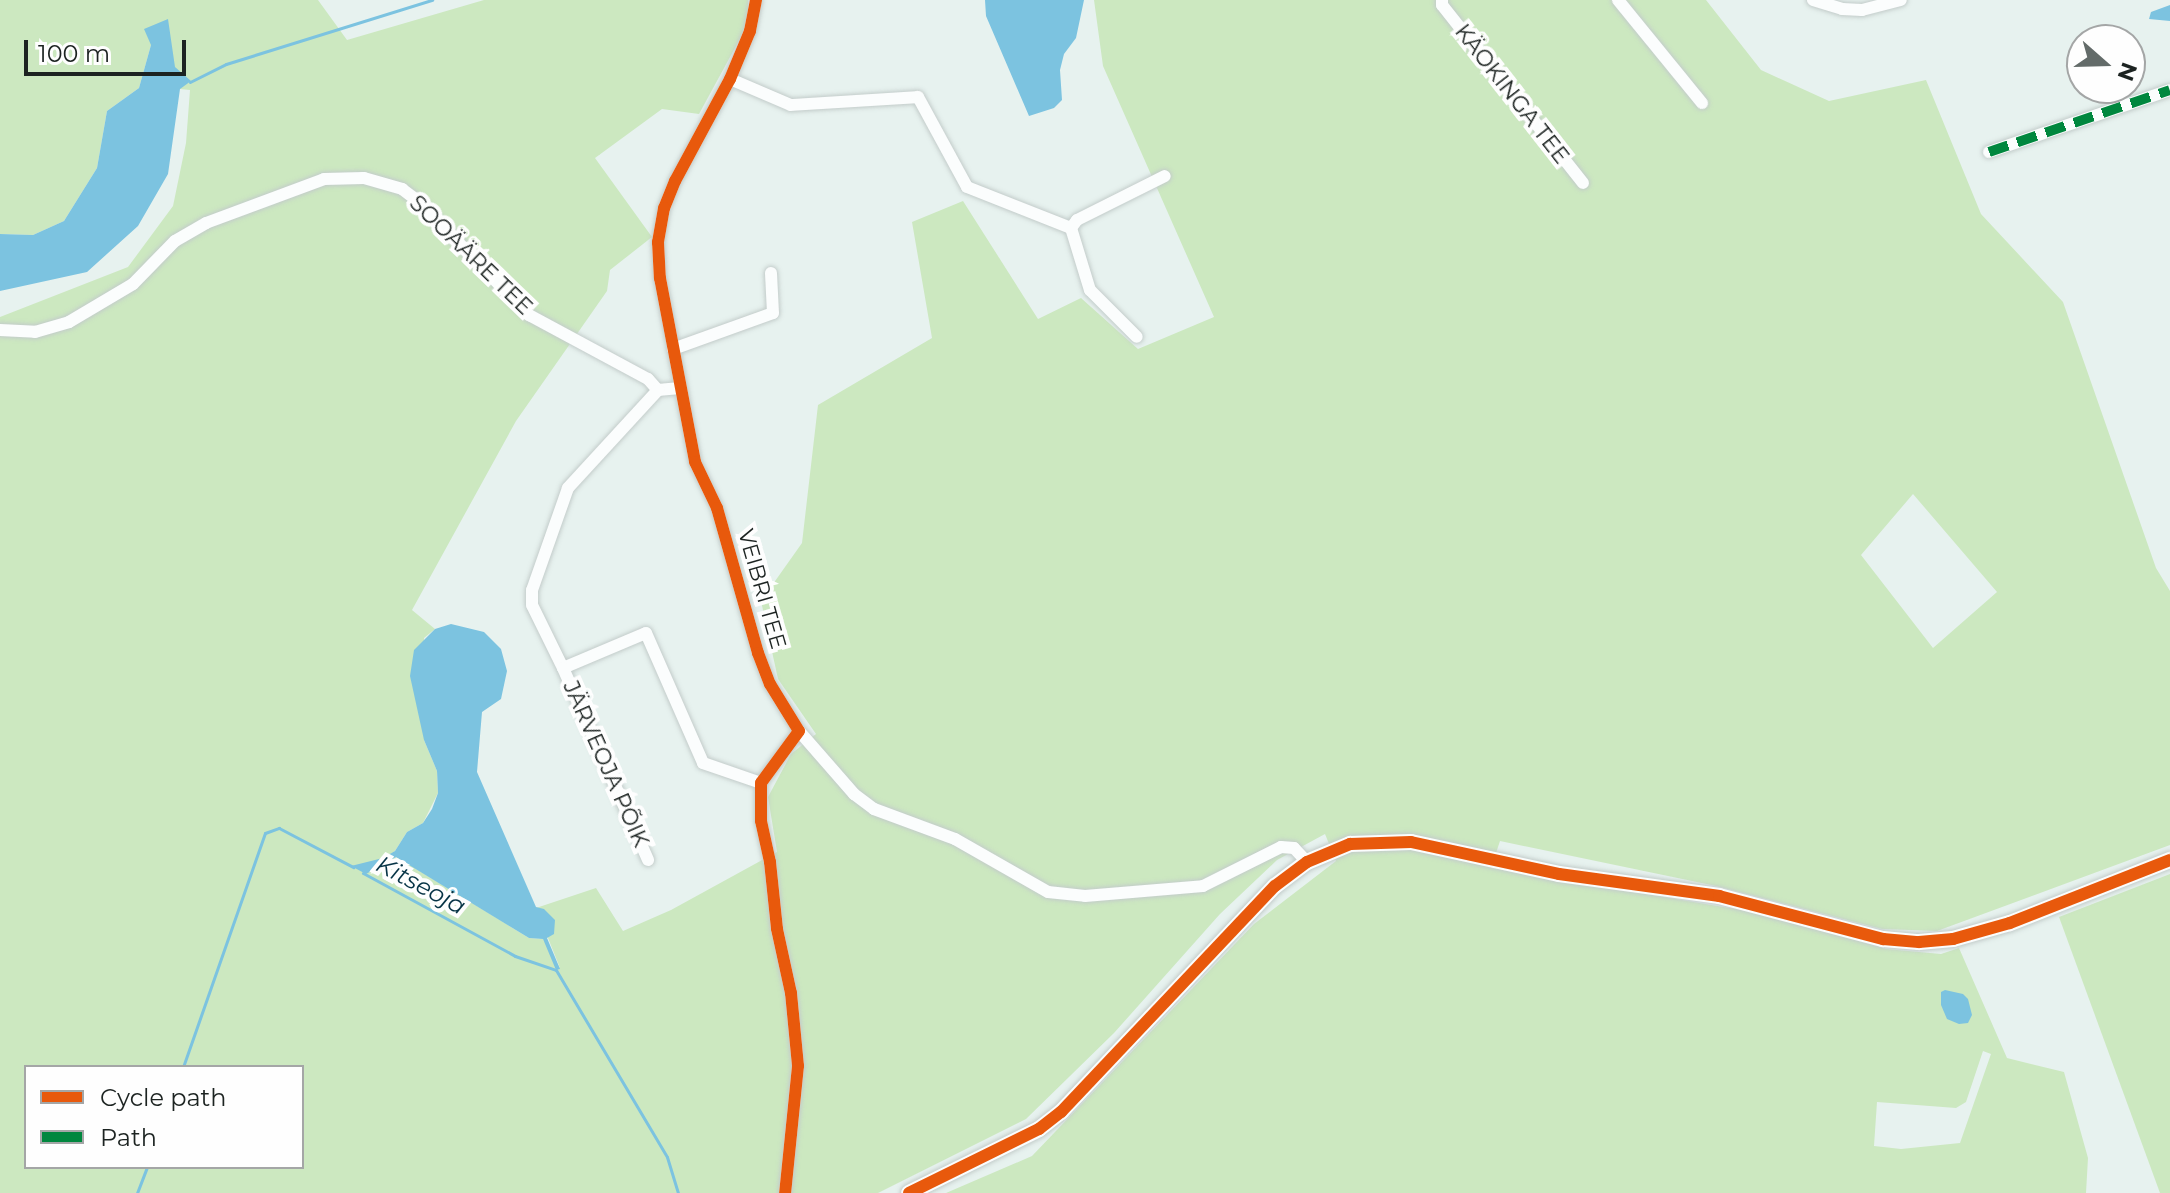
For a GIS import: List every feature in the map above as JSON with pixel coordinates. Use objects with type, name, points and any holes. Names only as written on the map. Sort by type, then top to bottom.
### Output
[{"type":"street","name":"VEIBRI TEE","points":[[756,0],[750,31],[730,79],[688,153],[664,208],[658,242],[673,349],[695,462],[717,508],[758,653],[770,684],[799,731],[854,794],[874,809],[977,850],[1028,884],[1048,892],[1085,896],[1203,886],[1281,847],[1294,848],[1307,862]]},
{"type":"street","points":[[1618,0],[1702,103]]},
{"type":"street","points":[[1813,0],[1842,9],[1862,10],[1901,0]]},
{"type":"street","name":"KÄOKINGA TEE","points":[[1442,3],[1583,183]]},
{"type":"street","points":[[730,79],[791,105],[918,97],[967,187],[1071,228]]},
{"type":"street","points":[[1989,152],[2170,90]]},
{"type":"street","points":[[1071,228],[1077,220],[1165,176]]},
{"type":"street","name":"SOOÄÄRE TEE","points":[[0,330],[35,332],[69,322],[133,284],[175,241],[206,223],[312,182],[344,177],[364,178],[402,189],[419,202],[529,315],[648,379],[658,390]]},
{"type":"street","points":[[1071,228],[1090,290],[1137,337]]},
{"type":"street","points":[[673,349],[773,313],[771,273]]},
{"type":"street","points":[[658,390],[680,388]]},
{"type":"street","name":"JÄRVEOJA PÕIK","points":[[648,860],[532,605],[532,590],[563,500],[579,475],[658,390]]},
{"type":"street","points":[[563,668],[646,633],[703,763],[761,783]]},
{"type":"street","points":[[785,1193],[798,1066],[791,993],[777,929],[770,862],[761,821],[761,783],[799,731]]},
{"type":"street","points":[[909,1193],[1029,1134],[1061,1112],[1259,902],[1307,862],[1350,844],[1411,842],[1559,874],[1719,896],[1883,939],[1919,942],[1953,939],[2010,923],[2170,860]]},
{"type":"green space","points":[[0,0],[318,0],[347,40],[484,0],[748,0],[748,24],[699,114],[662,109],[595,158],[652,237],[610,270],[607,291],[516,421],[412,610],[435,629],[424,638],[424,740],[437,771],[438,793],[423,823],[407,832],[395,851],[373,867],[395,857],[405,862],[529,938],[543,939],[560,968],[536,908],[596,888],[623,931],[671,910],[777,852],[768,797],[791,754],[816,734],[778,679],[761,601],[802,543],[818,405],[932,338],[912,222],[963,201],[1038,319],[1081,298],[1138,349],[1214,317],[1103,66],[1094,0],[1706,0],[1761,70],[1829,101],[1926,80],[1981,214],[2063,302],[2156,568],[2170,591],[2170,845],[1937,931],[1882,929],[1716,886],[1500,841],[1491,868],[1765,914],[1886,949],[1941,954],[1959,948],[2007,1058],[2064,1072],[2088,1158],[2086,1193],[946,1193],[1032,1156],[1254,924],[1336,861],[1325,834],[1277,860],[1220,914],[1114,1033],[1026,1119],[878,1193],[0,1193],[0,317],[128,267],[173,206],[186,143],[190,90],[180,89],[175,68],[151,45],[139,88],[107,111],[97,168],[64,221],[33,235],[0,234]],"holes":[[[1913,494],[1997,592],[1933,648],[1861,555]],[[1983,1051],[1991,1054],[1960,1143],[1901,1149],[1874,1146],[1877,1102],[1956,1108],[1966,1102]]]},
{"type":"green space","points":[[2170,874],[2170,1193],[2160,1193],[2059,917]]},
{"type":"water","points":[[985,0],[1084,0],[1076,38],[1064,54],[1060,70],[1062,100],[1054,108],[1029,116],[986,16]]},
{"type":"water","points":[[2170,5],[2170,21],[2149,19],[2151,12]]},
{"type":"water","points":[[168,19],[175,67],[191,81],[180,89],[168,174],[138,226],[87,272],[0,291],[0,234],[33,235],[64,221],[97,168],[107,111],[139,88],[151,45],[144,29]]},
{"type":"water","points":[[451,624],[484,632],[501,649],[507,671],[501,699],[482,712],[477,772],[536,907],[544,909],[555,920],[554,934],[547,938],[560,969],[556,970],[543,939],[529,938],[396,857],[366,874],[351,866],[383,858],[395,851],[407,832],[423,823],[432,809],[438,793],[437,771],[424,740],[410,676],[414,650],[435,629]]},
{"type":"water","points":[[1941,992],[1963,994],[1968,999],[1972,1015],[1968,1023],[1959,1024],[1947,1019],[1941,1005]]},
{"type":"waterway","points":[[190,82],[226,64],[432,0]]},
{"type":"waterway","name":"Kitseoja","points":[[184,1065],[265,833],[279,828],[353,867]]},
{"type":"waterway","name":"Kitseoja","points":[[363,873],[515,956],[556,970],[667,1157],[678,1193]]},
{"type":"waterway","name":"Kitseoja","points":[[137,1193],[146,1169]]},
{"type":"marked path","points":[[1989,152],[2170,90]]},
{"type":"cycle path","points":[[756,0],[750,31],[730,79],[675,181],[664,208],[658,242],[660,278],[695,462],[717,508],[758,653],[770,684],[799,731],[761,783],[761,821],[770,862],[777,929],[791,993],[798,1066],[785,1193]]},
{"type":"cycle path","points":[[909,1193],[1039,1129],[1061,1112],[1275,886],[1307,862],[1350,844],[1411,842],[1559,874],[1719,896],[1883,939],[1919,942],[1953,939],[2010,923],[2170,860]]}]
